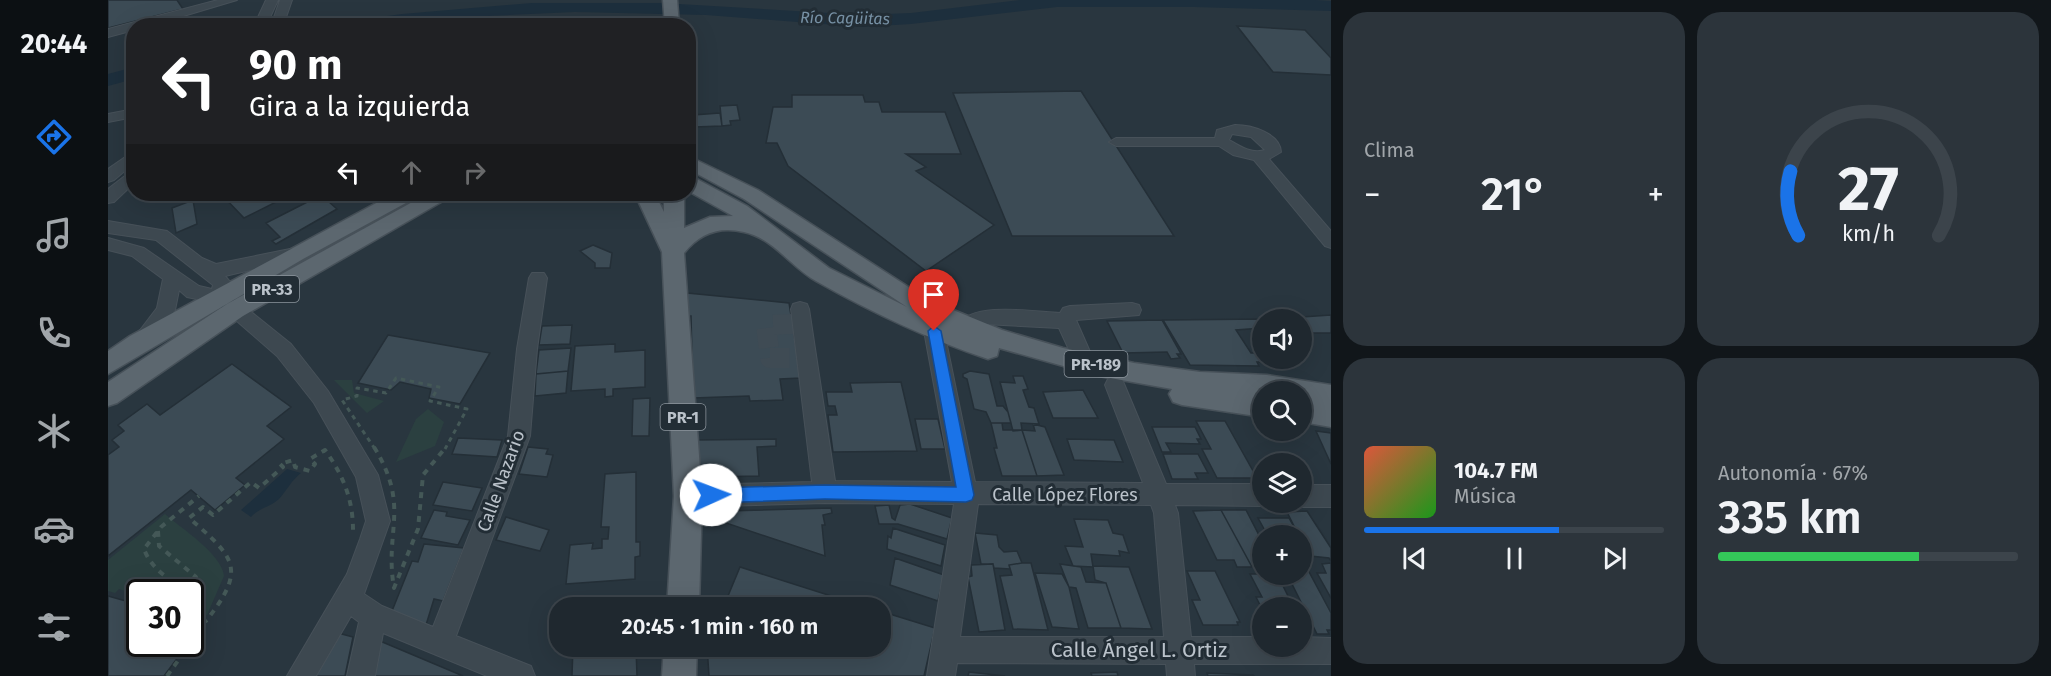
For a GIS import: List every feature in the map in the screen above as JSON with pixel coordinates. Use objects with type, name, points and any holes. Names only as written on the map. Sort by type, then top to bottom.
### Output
[{"type":"main road","points":[[657,0],[658,18]]},
{"type":"main road","points":[[670,0],[671,18]]},
{"type":"main road","points":[[696,154],[714,173]]},
{"type":"main road","name":"PR-189","points":[[696,165],[714,173],[817,237],[876,279],[934,312],[968,325],[1035,349],[1084,361],[1200,382],[1246,383],[1331,396]]},
{"type":"main road","name":"PR-189","points":[[696,186],[741,211],[821,274],[934,331],[1039,366],[1115,385],[1252,404]]},
{"type":"main road","name":"PR-33","points":[[108,395],[295,254],[395,201]]},
{"type":"main road","name":"PR-33","points":[[108,364],[140,343],[228,304],[427,201]]},
{"type":"main road","name":"PR-1","points":[[648,201],[673,252]]},
{"type":"main road","name":"PR-1","points":[[674,201],[673,252],[688,496],[683,597]]},
{"type":"main road","points":[[673,252],[686,235],[707,224],[735,223],[766,231]]},
{"type":"main road","points":[[1312,413],[1331,416]]},
{"type":"main road","points":[[680,676],[681,657]]},
{"type":"street","points":[[155,18],[190,5],[231,0]]},
{"type":"street","points":[[264,18],[272,0]]},
{"type":"street","points":[[280,18],[286,0]]},
{"type":"street","points":[[108,33],[126,28]]},
{"type":"street","points":[[108,118],[126,115]]},
{"type":"street","points":[[1116,142],[1222,142],[1238,153],[1259,157],[1273,152],[1269,141],[1251,132],[1226,131],[1221,133],[1222,142]]},
{"type":"street","points":[[1259,157],[1331,242]]},
{"type":"street","points":[[108,177],[126,162]]},
{"type":"street","points":[[108,198],[126,181]]},
{"type":"street","points":[[110,228],[162,235],[199,262],[222,283],[228,304]]},
{"type":"street","points":[[110,228],[138,252],[194,292],[228,304],[284,351],[302,370],[350,442],[367,475],[378,521],[357,582],[301,676]]},
{"type":"street","points":[[108,254],[138,252]]},
{"type":"street","points":[[199,262],[213,270],[224,270],[295,254]]},
{"type":"street","points":[[140,343],[166,310],[172,276]]},
{"type":"street","name":"Calle Nazario","points":[[441,642],[519,436],[527,349],[538,278]]},
{"type":"street","points":[[1065,321],[1070,312],[1131,310]]},
{"type":"street","points":[[968,325],[981,317],[1065,321]]},
{"type":"street","points":[[798,319],[802,357],[825,492]]},
{"type":"street","points":[[1065,321],[1084,361]]},
{"type":"street","points":[[934,331],[966,495],[947,650],[941,676]]},
{"type":"street","points":[[1115,385],[1162,495],[1166,513],[1180,663]]},
{"type":"street","name":"Calle López Flores","points":[[688,496],[825,492],[966,495],[1252,495]]},
{"type":"street","points":[[1312,496],[1331,496]]},
{"type":"street","points":[[347,598],[373,616],[521,676]]},
{"type":"street","points":[[361,676],[373,616]]},
{"type":"street","name":"Calle Ángel L. Ortiz","points":[[947,650],[1180,663],[1331,651]]},
{"type":"path","points":[[396,378],[439,387],[430,401],[467,409],[448,445],[423,475],[418,529],[393,588],[390,572],[396,505],[383,461],[365,430],[357,426],[342,400],[357,396],[357,388],[386,393],[396,378]]},
{"type":"path","points":[[204,620],[206,621],[225,595],[231,565],[227,552],[189,518],[203,507],[213,514],[251,482],[259,488],[283,467],[280,464],[284,461],[293,460],[295,467],[310,471],[315,464],[310,459],[325,450],[346,484],[353,513],[353,534]]},
{"type":"path","points":[[158,531],[160,533],[159,546],[196,577],[194,588],[175,583],[144,555],[145,546],[158,531],[199,496]]},
{"type":"path","points":[[166,676],[180,657]]},
{"type":"green space","points":[[334,380],[352,380],[354,393],[384,401],[367,413]]},
{"type":"green space","points":[[428,409],[444,422],[435,446],[396,462],[416,419]]},
{"type":"green space","points":[[165,514],[209,551],[222,568],[224,576],[207,615],[204,614],[204,579],[126,579],[126,591],[119,589],[115,593],[108,591],[108,560]]},
{"type":"water","points":[[287,469],[301,473],[279,499],[251,517],[241,510]]},
{"type":"building","points":[[108,0],[177,0],[183,9],[147,18],[126,18],[126,23],[108,28]]},
{"type":"building","points":[[1237,26],[1305,30],[1331,58],[1331,75],[1273,72]]},
{"type":"building","points":[[1081,91],[1174,236],[1012,236],[953,93]]},
{"type":"building","points":[[792,95],[863,95],[865,102],[879,102],[882,112],[945,112],[961,154],[906,154],[926,167],[916,171],[994,225],[926,271],[788,166],[777,143],[766,143],[773,107],[792,107]]},
{"type":"building","points":[[737,105],[740,120],[730,121],[731,125],[722,126],[720,106]]},
{"type":"building","points":[[720,113],[722,126],[696,127],[696,115]]},
{"type":"building","points":[[193,201],[197,224],[176,233],[172,208]]},
{"type":"building","points":[[228,201],[278,201],[244,218]]},
{"type":"building","points":[[309,201],[328,201],[337,209],[276,244],[272,241],[280,237],[266,223]]},
{"type":"building","points":[[593,245],[612,253],[610,268],[595,268],[595,263],[580,251]]},
{"type":"building","points":[[687,293],[789,303],[801,378],[780,379],[783,400],[750,401],[749,396],[693,398],[691,316],[687,316]]},
{"type":"building","points":[[1331,315],[1331,333],[1312,333],[1312,316]]},
{"type":"building","points":[[1252,319],[1252,329],[1236,330],[1252,353],[1252,366],[1190,365],[1163,320]]},
{"type":"building","points":[[1162,320],[1181,354],[1177,354],[1180,358],[1171,359],[1167,352],[1123,353],[1107,321]]},
{"type":"building","points":[[572,325],[570,344],[539,345],[542,326]]},
{"type":"building","points":[[388,335],[490,353],[460,404],[429,398],[431,389],[400,382],[391,390],[358,383]]},
{"type":"building","points":[[615,344],[615,352],[645,350],[645,387],[613,389],[613,396],[605,397],[605,389],[571,391],[575,346]]},
{"type":"building","points":[[571,348],[568,371],[536,374],[539,350]]},
{"type":"building","points":[[232,364],[291,407],[267,426],[284,439],[236,478],[245,485],[215,510],[191,490],[108,556],[108,455],[119,447],[112,440],[124,431],[118,425],[147,404],[160,415]]},
{"type":"building","points":[[568,371],[566,393],[535,396],[536,374]]},
{"type":"building","points":[[970,371],[989,374],[997,406],[1003,406],[1008,412],[1011,423],[991,423],[986,412],[974,409],[967,379],[963,377],[963,374]]},
{"type":"building","points":[[1013,376],[1023,376],[1028,389],[1023,390],[1029,407],[1034,408],[1039,424],[1021,423],[1022,430],[1013,431],[1000,382],[1015,383]]},
{"type":"building","points":[[901,382],[917,451],[833,452],[828,415],[837,415],[835,406],[828,406],[826,392],[852,392],[850,383]]},
{"type":"building","points":[[1083,390],[1098,418],[1053,418],[1043,392]]},
{"type":"building","points":[[650,398],[649,436],[632,436],[633,399]]},
{"type":"building","points":[[915,419],[938,419],[945,449],[921,449]]},
{"type":"building","points":[[1196,421],[1225,421],[1252,469],[1252,478],[1217,478],[1202,449],[1211,449]]},
{"type":"building","points":[[991,423],[1002,423],[1003,430],[1022,430],[1037,476],[1002,476],[994,448],[997,448]]},
{"type":"building","points":[[1033,424],[1045,427],[1064,475],[1037,476],[1022,430],[1035,431]]},
{"type":"building","points":[[1152,427],[1195,427],[1201,439],[1197,439],[1200,444],[1166,443],[1171,452],[1162,452]]},
{"type":"building","points":[[1316,431],[1331,433],[1331,464]]},
{"type":"building","points":[[458,438],[502,440],[497,457],[452,454]]},
{"type":"building","points":[[776,439],[776,446],[757,447],[759,476],[711,477],[711,481],[695,481],[695,440]]},
{"type":"building","points":[[1067,439],[1114,440],[1123,462],[1074,460]]},
{"type":"building","points":[[528,447],[548,449],[546,454],[553,455],[547,477],[519,474]]},
{"type":"building","points":[[1163,454],[1198,454],[1208,473],[1195,473],[1198,479],[1172,479]]},
{"type":"building","points":[[636,472],[636,542],[640,542],[640,556],[635,557],[635,579],[566,584],[570,545],[593,543],[592,549],[602,548],[602,539],[608,539],[609,527],[601,527],[605,474]]},
{"type":"building","points":[[443,482],[482,488],[472,511],[433,505]]},
{"type":"building","points":[[910,504],[952,518],[947,539],[898,524],[879,524],[875,506],[889,505],[892,518],[895,520],[900,505]]},
{"type":"building","points":[[831,508],[832,513],[823,515],[825,556],[726,523],[722,514],[725,511]]},
{"type":"building","points":[[434,510],[447,512],[446,516],[470,520],[458,545],[421,538]]},
{"type":"building","points":[[1221,510],[1246,510],[1254,525],[1252,567]]},
{"type":"building","points":[[1221,510],[1252,567],[1237,567],[1234,560],[1217,560],[1193,511]]},
{"type":"building","points":[[1288,513],[1308,513],[1331,548],[1331,561],[1329,558],[1312,556],[1312,525],[1294,525]]},
{"type":"building","points":[[506,517],[549,530],[540,551],[496,540]]},
{"type":"building","points":[[1258,518],[1289,518],[1293,525],[1262,525]]},
{"type":"building","points":[[1074,519],[1108,520],[1113,533],[1123,535],[1129,553],[1119,551],[1120,556],[1091,554],[1093,567],[1073,566],[1065,546],[1083,547]]},
{"type":"building","points":[[893,528],[945,545],[941,566],[887,549],[888,536],[891,538]]},
{"type":"building","points":[[975,533],[997,535],[999,547],[1004,552],[1017,551],[1022,563],[1009,565],[1010,569],[994,568],[993,564],[981,564]]},
{"type":"building","points":[[424,544],[464,548],[443,601],[434,599],[426,625],[392,611],[412,561],[418,562]]},
{"type":"building","points":[[895,558],[944,575],[938,601],[890,585]]},
{"type":"building","points":[[1031,563],[1048,630],[1013,629],[1000,576],[1012,575],[1009,565]]},
{"type":"building","points":[[1331,563],[1331,598],[1317,573],[1326,573],[1322,564]]},
{"type":"building","points":[[993,564],[1005,630],[979,632],[968,577],[972,576],[971,565]]},
{"type":"building","points":[[1060,564],[1081,567],[1086,582],[1106,583],[1121,628],[1088,628],[1076,588],[1069,587]]},
{"type":"building","points":[[1093,566],[1129,567],[1152,629],[1121,628],[1106,583],[1095,580]]},
{"type":"building","points":[[740,567],[834,597],[728,597]]},
{"type":"building","points":[[1187,571],[1215,571],[1240,622],[1237,622],[1238,625],[1203,625],[1192,600],[1200,600]]},
{"type":"building","points":[[1035,573],[1062,574],[1069,587],[1079,629],[1052,627]]},
{"type":"building","points":[[1312,577],[1331,613],[1331,630],[1327,630],[1329,634],[1317,634],[1312,624],[1312,597],[1298,597],[1292,585],[1312,585]]},
{"type":"building","points":[[1256,585],[1282,585],[1288,597],[1262,597]]},
{"type":"building","points":[[108,596],[126,601],[126,657],[178,657],[164,676],[108,676]]},
{"type":"building","points":[[891,614],[935,628],[924,676],[709,676],[708,657],[891,657]]},
{"type":"building","points":[[338,633],[353,637],[345,676],[312,676]]},
{"type":"building","points":[[380,641],[463,676],[372,676]]},
{"type":"building","points":[[573,657],[636,657],[637,676],[572,676]]},
{"type":"building","points":[[969,672],[1005,676],[968,676]]},
{"type":"building","points":[[1117,672],[1118,676],[1092,676],[1091,673]]},
{"type":"building","points":[[1207,673],[1253,675],[1254,676],[1208,676]]},
{"type":"waterway","name":"Río Cagüitas","points":[[416,18],[488,11],[575,7],[706,10],[862,21],[911,19],[1057,2],[1263,3],[1331,6]]},
{"type":"waterway","name":"Río Cagüitas","points":[[108,80],[126,75]]},
{"type":"tunnel","points":[[793,324],[766,325],[770,358],[798,358]]},
{"type":"route","points":[[711,495],[825,492],[966,495],[934,331]]}]
